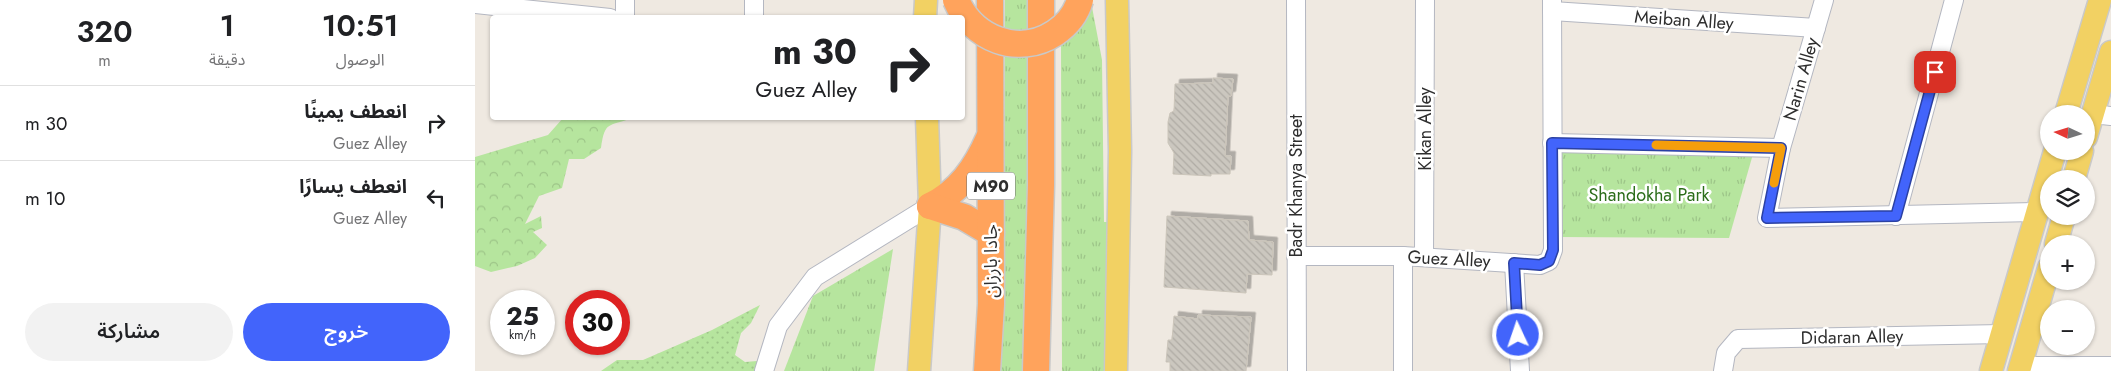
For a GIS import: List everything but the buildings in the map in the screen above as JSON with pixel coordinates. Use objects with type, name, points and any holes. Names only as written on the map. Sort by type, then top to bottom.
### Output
[{"type":"highway","points":[[956,0],[964,15]]},
{"type":"highway","name":"جادا بارزان","points":[[987,371],[991,304],[990,0]]},
{"type":"highway","name":"M90","points":[[1036,371],[1041,185],[1041,0]]},
{"type":"highway","points":[[965,17],[983,35],[1003,43],[1025,45],[1045,40],[1064,27],[1078,7],[1080,0]]},
{"type":"highway","points":[[930,206],[945,199],[958,188],[977,162],[990,135]]},
{"type":"highway","points":[[930,206],[964,217],[991,233]]},
{"type":"main road","points":[[925,15],[926,0]]},
{"type":"main road","points":[[1116,371],[1120,152],[1117,0]]},
{"type":"main road","points":[[2069,105],[2099,0]]},
{"type":"main road","points":[[2102,115],[2111,52]]},
{"type":"main road","points":[[919,371],[930,206],[927,120]]},
{"type":"main road","points":[[1991,371],[2052,160]]},
{"type":"main road","points":[[2020,368],[2043,290]]},
{"type":"street","points":[[625,0],[625,15]]},
{"type":"street","points":[[754,0],[754,15]]},
{"type":"street","name":"Badr Khanya Street","points":[[1296,0],[1297,371]]},
{"type":"street","name":"Kikan Alley","points":[[1424,257],[1425,0]]},
{"type":"street","name":"Narin Alley","points":[[1825,0],[1781,148],[1767,218],[2037,212]]},
{"type":"street","points":[[1896,216],[1954,0]]},
{"type":"street","points":[[475,4],[581,15]]},
{"type":"street","name":"Guez Alley","points":[[1296,256],[1403,256],[1540,265],[1549,261],[1553,250],[1552,6]]},
{"type":"street","name":"Meiban Alley","points":[[1552,6],[1816,28]]},
{"type":"street","points":[[1552,143],[1781,148]]},
{"type":"street","points":[[764,371],[778,326],[815,278],[930,206]]},
{"type":"street","points":[[1403,256],[1403,371]]},
{"type":"street","points":[[1514,263],[1519,371]]},
{"type":"street","name":"Didaran Alley","points":[[1723,371],[1726,353],[1738,339],[2002,334]]},
{"type":"street","points":[[2020,368],[2111,366]]},
{"type":"green space","points":[[1005,0],[1034,0],[1025,371],[1001,371],[1004,304]]},
{"type":"green space","points":[[1092,7],[1102,60],[1104,222],[1114,222],[1111,371],[1062,371],[1061,42],[1079,28]]},
{"type":"green space","points":[[561,120],[626,120],[609,126],[604,133],[601,148],[584,159],[569,159],[562,188],[539,196],[525,224],[541,216],[542,228],[533,232],[547,245],[535,258],[517,266],[491,272],[475,266],[475,157],[548,135]]},
{"type":"green space","name":"Shandokha Park","points":[[1559,152],[1753,154],[1729,238],[1556,237]]},
{"type":"green space","points":[[893,249],[874,371],[784,371],[813,296]]},
{"type":"green space","points":[[760,305],[751,323],[741,333],[735,355],[745,362],[757,361],[755,371],[601,371],[617,360],[643,360],[712,330]]},
{"type":"slow traffic","points":[[1656,145],[1781,148],[1774,183]]},
{"type":"route","points":[[1518,335],[1514,263],[1540,265],[1549,261],[1553,250],[1552,143],[1781,148],[1767,218],[1896,216],[1935,72]]}]
